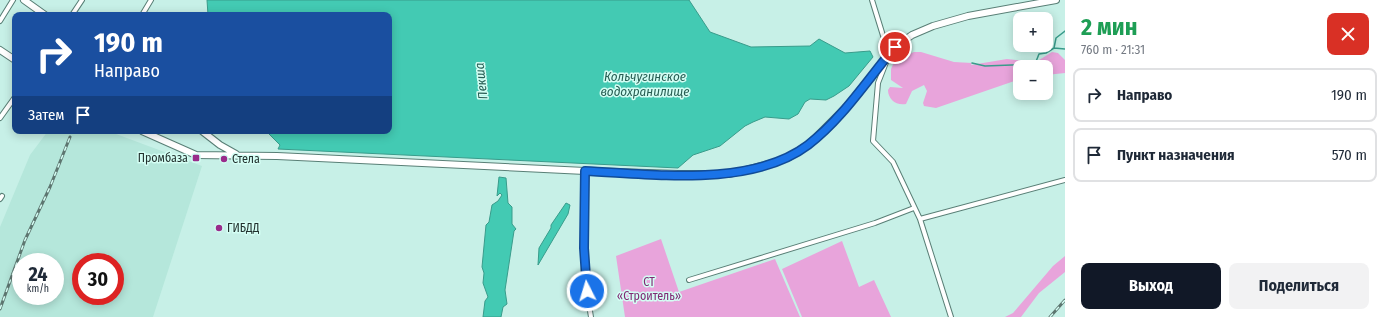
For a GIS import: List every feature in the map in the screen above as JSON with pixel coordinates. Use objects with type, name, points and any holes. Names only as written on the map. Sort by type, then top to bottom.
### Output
[{"type":"main road","points":[[24,0],[41,12]]},
{"type":"main road","points":[[148,134],[196,156],[238,154],[585,171],[730,174],[764,166],[789,157],[808,145],[836,120],[888,55],[906,39],[946,22],[987,11],[1056,0]]},
{"type":"main road","points":[[0,50],[12,58]]},
{"type":"main road","points":[[206,134],[220,145],[238,154]]},
{"type":"street","points":[[0,21],[14,0]]},
{"type":"street","points":[[74,12],[82,0]]},
{"type":"street","points":[[144,12],[151,0]]},
{"type":"street","points":[[872,0],[888,55],[878,83],[873,141],[893,162],[920,219],[951,317]]},
{"type":"street","points":[[0,118],[12,101]]},
{"type":"street","points":[[585,171],[585,278],[590,317]]},
{"type":"street","points":[[920,219],[1065,180]]},
{"type":"street","points":[[689,280],[875,223],[914,208]]},
{"type":"shaded area","points":[[46,134],[116,134],[202,166],[153,317],[0,317],[0,227],[30,155]]},
{"type":"green space","points":[[914,52],[921,52],[954,62],[972,63],[971,65],[1007,59],[1017,60],[1013,60],[1013,81],[936,108],[924,106],[923,103],[927,91],[924,85],[912,91],[906,104],[896,103],[891,99],[888,93],[890,87],[903,88],[891,80],[891,69],[895,60]]},
{"type":"green space","points":[[1052,52],[1058,53],[1065,60],[1065,73],[1053,74],[1053,60],[1039,60]]},
{"type":"green space","name":"СТ «Строитель»","points":[[661,239],[679,292],[775,259],[800,317],[625,317],[616,256]]},
{"type":"green space","points":[[842,241],[859,287],[874,280],[891,317],[802,317],[782,269]]},
{"type":"green space","points":[[1065,256],[1065,272],[1039,293],[1021,317],[1005,317],[1013,313],[1053,266]]},
{"type":"water","name":"Кольчугинское водохранилище","points":[[207,0],[689,0],[710,32],[751,47],[810,46],[819,39],[845,53],[870,51],[873,57],[849,86],[834,96],[826,100],[810,99],[805,102],[798,114],[789,119],[765,117],[753,122],[745,126],[720,146],[693,155],[678,168],[278,149],[280,145],[269,134],[392,134],[392,12],[208,12]]},
{"type":"water","points":[[499,177],[506,178],[508,203],[512,207],[512,224],[516,229],[514,231],[505,290],[507,304],[503,307],[501,317],[483,317],[485,301],[488,297],[483,283],[484,273],[482,267],[486,225],[489,222],[492,205],[498,201],[502,195],[500,193],[497,196]]},
{"type":"water","points":[[566,203],[570,205],[568,214],[538,265],[539,248],[551,228],[551,225]]},
{"type":"waterway","points":[[972,63],[985,66],[1035,64],[1039,54],[1046,53],[1054,48],[1056,38],[1065,31]]},
{"type":"waterway","points":[[1054,48],[1065,49]]},
{"type":"railway","points":[[0,309],[25,240],[50,187],[70,137]]},
{"type":"railway","points":[[1050,317],[1065,300]]},
{"type":"place","name":"Промбаза","points":[[196,158]]},
{"type":"place","name":"Стела","points":[[224,159]]},
{"type":"place","name":"ГИБДД","points":[[219,228]]},
{"type":"route","points":[[587,291],[584,248],[585,171],[698,175],[730,174],[764,166],[789,157],[808,145],[836,120],[895,47]]},
{"type":"water label","name":"Пекша","points":[[481,81]]}]
